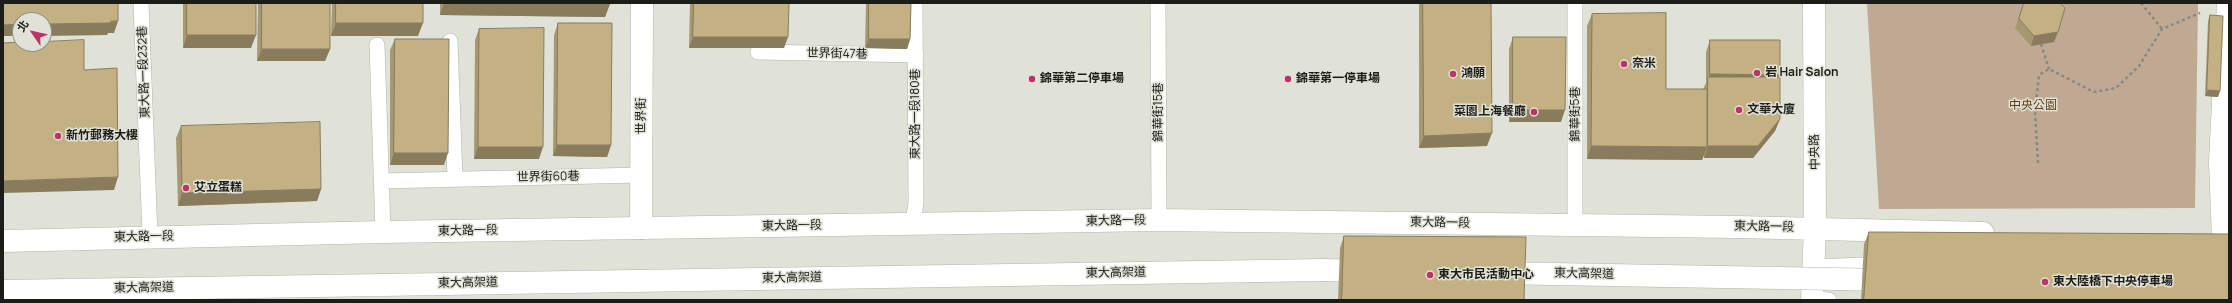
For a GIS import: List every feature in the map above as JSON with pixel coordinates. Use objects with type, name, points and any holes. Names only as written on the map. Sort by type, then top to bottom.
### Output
[{"type":"street","name":"世界街","points":[[641,228],[642,3]]},
{"type":"street","name":"中央路","points":[[1814,3],[1815,228],[1812,267],[1817,300]]},
{"type":"street","points":[[2199,238],[2226,239],[2220,162],[2228,3]]},
{"type":"street","name":"東大路一段","points":[[3,241],[150,236],[1160,220],[1575,224],[1815,228],[2001,234]]},
{"type":"street","name":"東大高架道","points":[[3,291],[1325,270],[1388,271]]},
{"type":"street","name":"東大高架道","points":[[1475,273],[1912,280]]},
{"type":"lane","name":"東大路一段232巷","points":[[141,3],[150,236]]},
{"type":"lane","name":"東大路一段180巷","points":[[913,224],[916,202],[915,3]]},
{"type":"lane","name":"錦華街15巷","points":[[1158,3],[1160,220]]},
{"type":"lane","name":"錦華街5巷","points":[[1575,224],[1576,3]]},
{"type":"lane","points":[[450,41],[455,179]]},
{"type":"lane","points":[[377,45],[383,232]]},
{"type":"lane","name":"世界街47巷","points":[[758,52],[916,55]]},
{"type":"lane","name":"世界街60巷","points":[[381,181],[641,175]]},
{"type":"lane","points":[[1812,267],[1864,265]]},
{"type":"path","points":[[2141,3],[2162,28]]},
{"type":"path","points":[[2041,44],[2049,69],[2094,92],[2116,88],[2139,66],[2162,28],[2204,11]]},
{"type":"path","points":[[2038,163],[2034,112],[2039,76],[2049,69]]},
{"type":"green space","name":"中央公園","points":[[1867,3],[2198,3],[2195,208],[1879,209]]},
{"type":"building","points":[[3,3],[118,3],[118,21],[111,21],[111,23],[52,24],[52,12],[12,12],[12,24],[3,25]]},
{"type":"building","points":[[187,3],[256,3],[256,35],[187,35]]},
{"type":"building","points":[[262,3],[330,3],[330,49],[262,49]]},
{"type":"building","points":[[336,3],[423,3],[423,23],[336,23]]},
{"type":"building","points":[[475,3],[610,3],[610,4]]},
{"type":"building","points":[[694,3],[789,3],[788,37],[693,37]]},
{"type":"building","points":[[869,3],[911,3],[910,39],[869,39]]},
{"type":"building","name":"鴻願","points":[[1423,3],[1491,3],[1492,133],[1424,136]]},
{"type":"building","points":[[2024,3],[2060,3],[2065,8],[2058,32],[2034,36],[2019,19]]},
{"type":"building","name":"奈米","points":[[1666,13],[1666,89],[1707,89],[1707,147],[1591,146],[1592,14]]},
{"type":"building","points":[[2210,15],[2223,16],[2220,91],[2207,90]]},
{"type":"building","points":[[558,23],[612,23],[611,145],[557,145]]},
{"type":"building","points":[[544,28],[543,147],[478,147],[479,29]]},
{"type":"building","points":[[1513,37],[1566,37],[1565,110],[1513,110]]},
{"type":"building","points":[[395,39],[449,39],[448,153],[394,153]]},
{"type":"building","name":"新竹郵務大樓","points":[[84,40],[84,70],[117,68],[118,177],[3,181],[3,43],[12,42],[12,52],[52,52],[52,42]]},
{"type":"building","points":[[1710,40],[1780,40],[1780,75],[1710,74]]},
{"type":"building","name":"文華大廈","points":[[1708,77],[1780,77],[1780,119],[1758,146],[1708,146]]},
{"type":"building","points":[[320,122],[321,189],[182,193],[181,126]]},
{"type":"building","name":"東大陸橋下中央停車場","points":[[1869,232],[2229,234],[2229,300],[1864,300]]},
{"type":"building","name":"東大市民活動中心","points":[[1344,236],[1526,237],[1524,300],[1342,300]]},
{"type":"place","name":"奈米","points":[[1624,64]]},
{"type":"place","name":"岩 Hair Salon","points":[[1757,73]]},
{"type":"place","name":"鴻願","points":[[1453,74]]},
{"type":"place","name":"錦華第二停車場","points":[[1032,79]]},
{"type":"place","name":"錦華第一停車場","points":[[1288,79]]},
{"type":"place","name":"文華大廈","points":[[1739,110]]},
{"type":"place","name":"菜園上海餐廳","points":[[1534,112]]},
{"type":"place","name":"新竹郵務大樓","points":[[58,136]]},
{"type":"place","name":"艾立蛋糕","points":[[186,188]]},
{"type":"place","name":"東大市民活動中心","points":[[1430,275]]},
{"type":"place","name":"東大陸橋下中央停車場","points":[[2045,282]]}]
